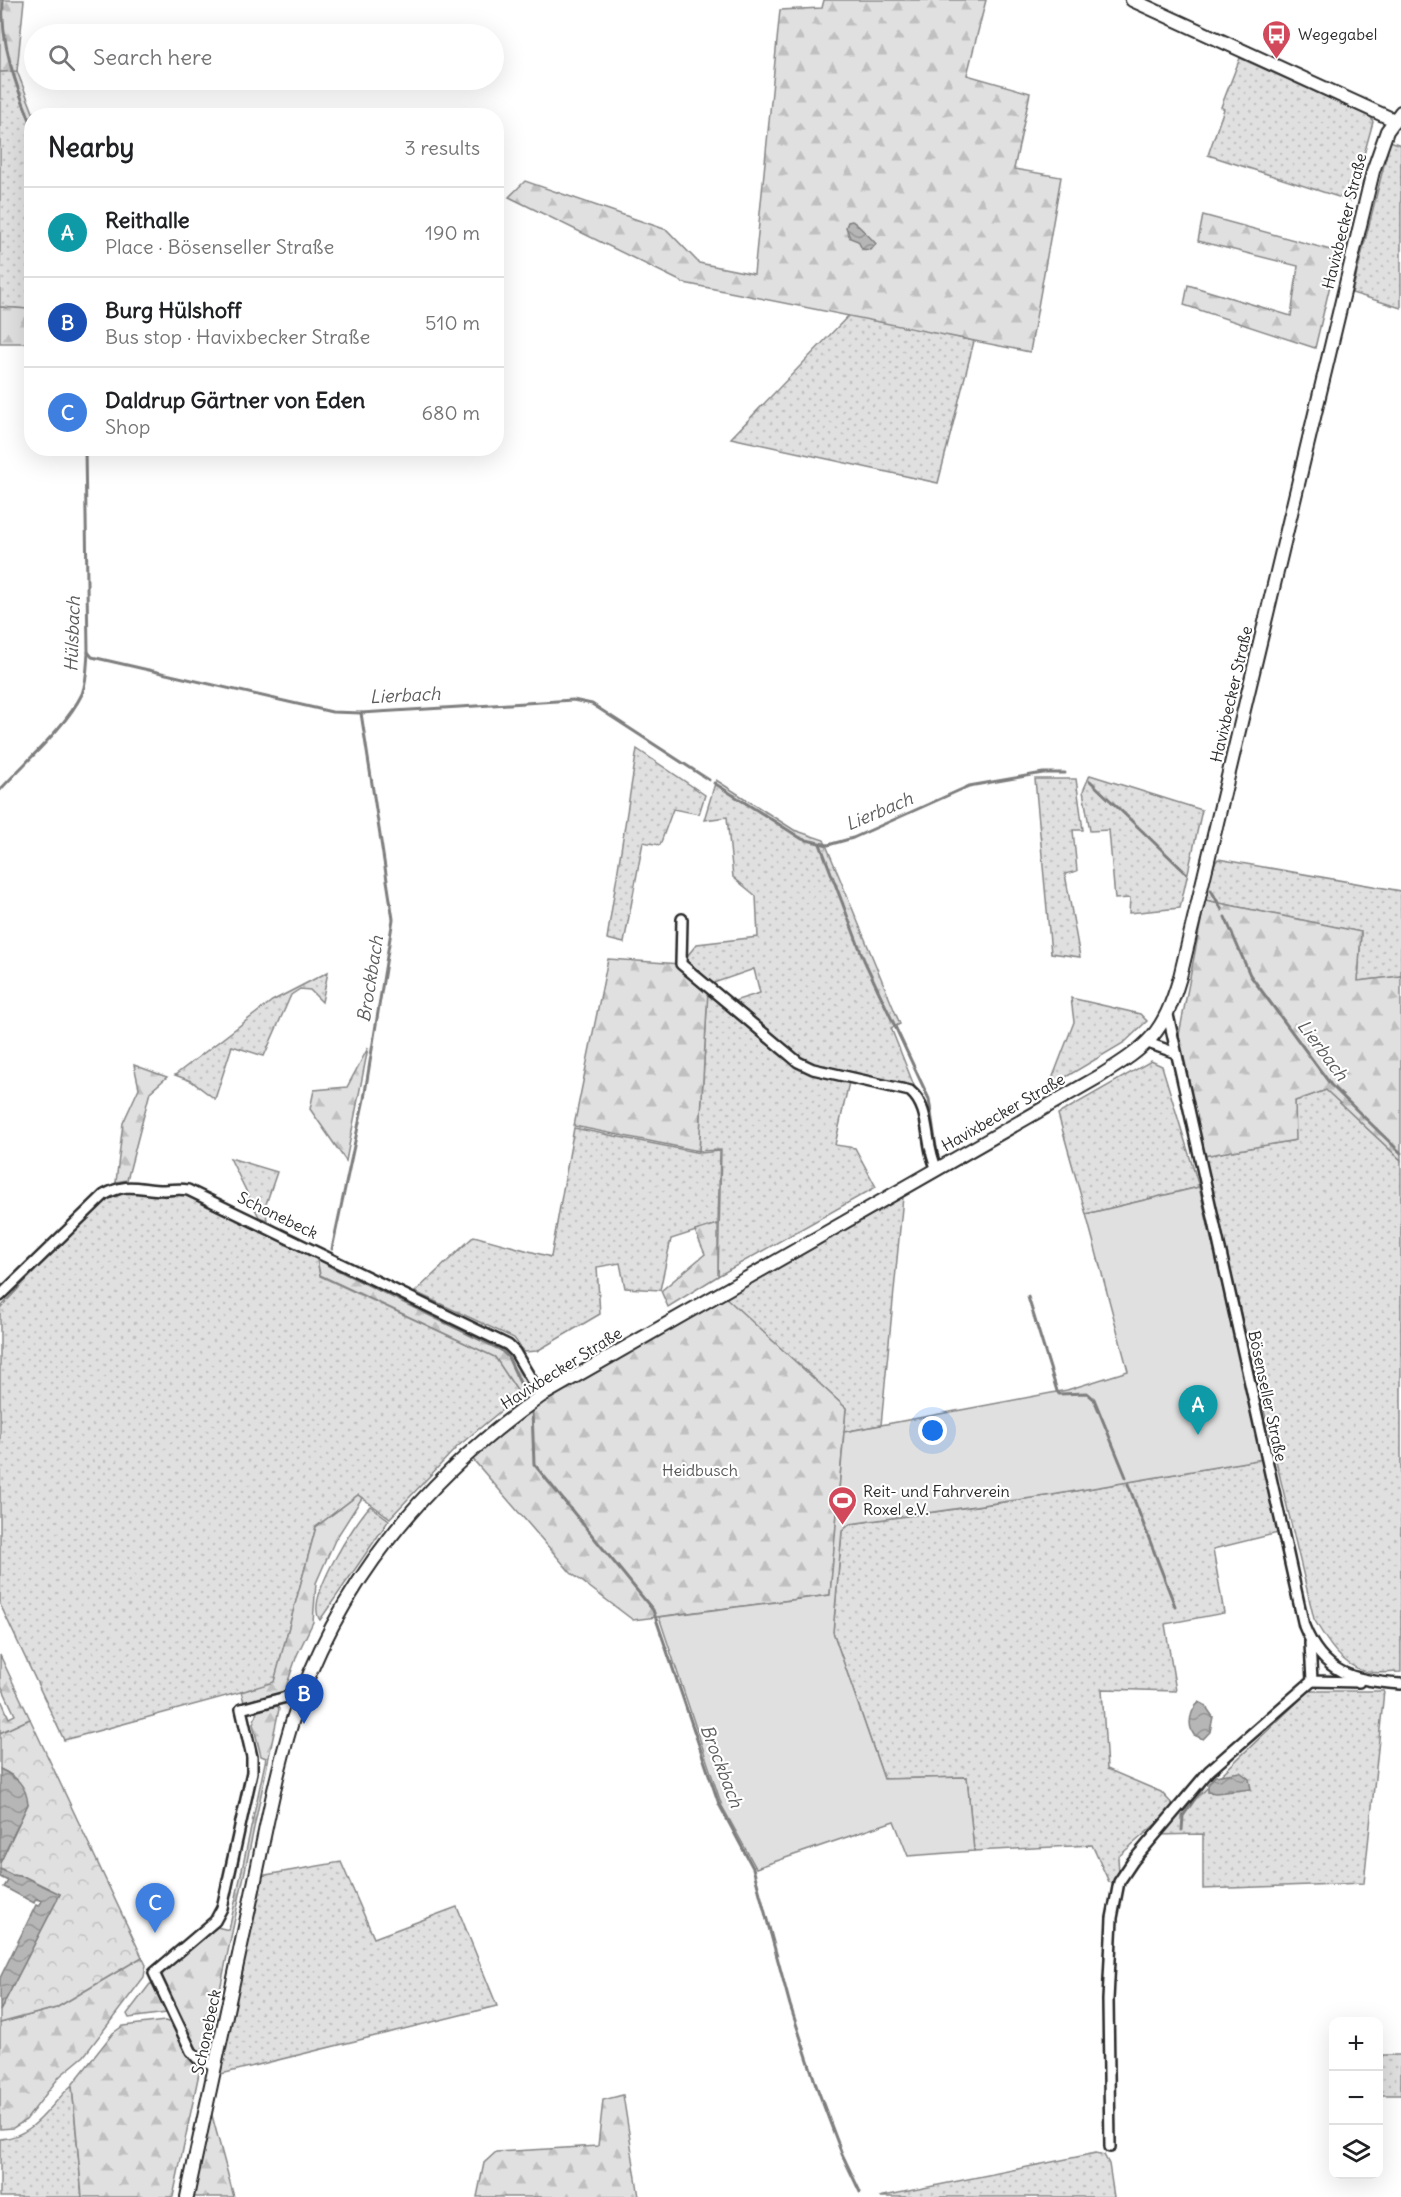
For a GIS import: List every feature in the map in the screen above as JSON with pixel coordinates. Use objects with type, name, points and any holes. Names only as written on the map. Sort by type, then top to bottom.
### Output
[{"type":"main road","points":[[1132,0],[1397,116]]},
{"type":"main road","name":"Havixbecker Straße","points":[[256,1873],[285,1747],[300,1698],[321,1648],[348,1599],[403,1520],[467,1453],[541,1396],[1100,1076],[1148,1043],[1168,1015],[1180,977],[1373,171],[1383,139],[1397,116]]},
{"type":"main road","name":"Schonebeck","points":[[187,2197],[256,1873]]},
{"type":"street","name":"Havixbecker Straße","points":[[682,920],[681,964],[798,1062],[813,1069],[910,1091],[919,1099],[929,1153],[937,1169]]},
{"type":"street","name":"Bösenseller Straße","points":[[1168,1015],[1296,1591],[1310,1641],[1333,1667],[1365,1682],[1401,1684]]},
{"type":"street","points":[[1148,1043],[1176,1053]]},
{"type":"street","name":"Schonebeck","points":[[0,1296],[104,1195],[127,1186],[165,1190],[178,1188],[188,1190],[508,1345],[515,1352],[541,1396]]},
{"type":"street","points":[[1310,1641],[1312,1681]]},
{"type":"street","points":[[1110,2147],[1108,2000],[1112,1918],[1119,1882],[1132,1861],[1209,1771],[1312,1681],[1365,1682]]},
{"type":"street","points":[[215,2067],[197,2058],[190,2051],[154,1973],[216,1921],[222,1908],[252,1772],[252,1757],[241,1709],[290,1696],[300,1698]]},
{"type":"green space","points":[[0,0],[24,0],[17,71],[0,72]]},
{"type":"green space","points":[[824,0],[986,0],[967,75],[1030,93],[1014,169],[1061,177],[1030,352],[684,283],[509,197],[525,181],[667,230],[699,263],[754,274],[780,10],[822,8]]},
{"type":"green space","points":[[1240,58],[1371,117],[1373,122],[1351,201],[1208,155],[1224,109],[1221,107]]},
{"type":"green space","points":[[17,71],[31,108],[24,108],[24,309],[0,307],[0,72]]},
{"type":"green space","points":[[1390,141],[1401,145],[1401,308],[1352,293]]},
{"type":"green space","points":[[1203,215],[1338,252],[1315,348],[1184,305],[1188,285],[1291,316],[1298,266],[1198,241]]},
{"type":"green space","points":[[0,307],[24,309],[24,343],[0,343]]},
{"type":"green space","points":[[850,314],[974,341],[938,483],[731,438]]},
{"type":"green space","points":[[637,749],[705,795],[699,814],[673,809],[660,845],[643,842],[624,943],[607,939]]},
{"type":"green space","points":[[1090,775],[1202,810],[1180,908],[1129,913],[1130,898],[1115,899],[1109,830],[1090,831],[1083,791]]},
{"type":"green space","points":[[1035,779],[1076,779],[1083,830],[1073,830],[1077,871],[1065,874],[1080,957],[1051,953]]},
{"type":"green space","points":[[716,780],[794,830],[824,840],[900,1024],[891,1028],[917,1093],[911,1088],[815,1064],[801,1058],[734,1001],[760,993],[754,969],[711,984],[683,961],[697,944],[758,937],[756,896],[733,877],[727,817],[704,820]]},
{"type":"green space","points":[[1218,859],[1401,891],[1401,976],[1358,981],[1361,932],[1205,900],[1213,866]]},
{"type":"green space","points":[[1205,900],[1361,932],[1358,981],[1401,976],[1401,1160],[1326,1090],[1295,1101],[1296,1140],[1203,1156],[1178,1040]]},
{"type":"green space","points":[[608,959],[681,964],[708,990],[699,1151],[574,1126]]},
{"type":"green space","points":[[328,972],[322,1002],[310,990],[300,989],[291,995],[264,1056],[232,1046],[215,1099],[191,1081],[175,1075],[272,1001]]},
{"type":"green space","points":[[708,990],[796,1066],[812,1073],[849,1082],[835,1145],[855,1148],[876,1187],[718,1276],[721,1150],[699,1151]]},
{"type":"green space","points":[[1071,998],[1140,1014],[1147,1021],[1125,1042],[1049,1087],[1074,1022]]},
{"type":"green space","points":[[368,1048],[346,1161],[310,1109],[314,1090],[347,1087]]},
{"type":"green space","points":[[1151,1061],[1162,1066],[1199,1187],[1086,1214],[1058,1114]]},
{"type":"green space","points":[[134,1065],[167,1077],[150,1092],[127,1180],[116,1182],[123,1123],[139,1088]]},
{"type":"green space","points":[[1326,1090],[1401,1160],[1401,1672],[1367,1672],[1349,1664],[1335,1651],[1314,1619],[1203,1156],[1295,1140],[1295,1101]]},
{"type":"green space","points":[[574,1128],[700,1153],[720,1151],[718,1224],[671,1239],[660,1290],[625,1288],[620,1263],[597,1267],[600,1314],[537,1351],[524,1352],[514,1338],[415,1292],[474,1236],[551,1257]]},
{"type":"green space","points":[[230,1158],[277,1172],[265,1207],[267,1220],[259,1217]]},
{"type":"green space","name":"Reit- und Fahrverein Roxel e.V.","points":[[1199,1187],[1263,1459],[1052,1495],[850,1524],[842,1531],[833,1632],[884,1779],[967,1777],[974,1851],[908,1856],[894,1821],[756,1868],[722,1806],[659,1617],[830,1595],[844,1432],[1067,1390],[1128,1371],[1086,1214]]},
{"type":"green space","points":[[118,1190],[180,1192],[317,1259],[320,1276],[495,1357],[520,1395],[457,1447],[390,1518],[358,1495],[316,1527],[274,1683],[64,1740],[0,1604],[0,1308],[105,1197]]},
{"type":"green space","points":[[903,1197],[881,1425],[844,1432],[846,1408],[723,1296]]},
{"type":"green space","points":[[718,1224],[718,1276],[668,1307],[661,1291],[705,1254],[695,1231]]},
{"type":"green space","points":[[317,1259],[504,1346],[512,1353],[531,1388],[520,1395],[495,1357],[320,1275]]},
{"type":"green space","name":"Heidbusch","points":[[723,1295],[846,1408],[830,1595],[633,1620],[571,1573],[470,1456],[543,1399]]},
{"type":"green space","points":[[1263,1459],[1278,1533],[1213,1549],[1224,1613],[1165,1624],[1176,1691],[1102,1689],[1107,1769],[1161,1792],[1175,1807],[1118,1857],[1119,1873],[1115,1884],[1109,1882],[1092,1845],[974,1851],[967,1777],[884,1779],[833,1632],[842,1531],[850,1524],[1052,1495]]},
{"type":"green space","points":[[358,1495],[362,1498],[335,1540],[316,1583],[313,1622],[297,1655],[284,1693],[245,1705],[241,1692],[274,1682],[316,1527]]},
{"type":"green space","points":[[370,1506],[389,1520],[320,1620],[317,1610],[325,1579],[343,1544]]},
{"type":"green space","points":[[0,1655],[30,1719],[0,1733],[0,1697],[9,1718],[15,1715],[0,1683]]},
{"type":"green space","points":[[1309,1691],[1384,1691],[1364,1883],[1203,1889],[1203,1834],[1158,1835]]},
{"type":"green space","points":[[276,1703],[279,1709],[206,2056],[200,2056],[162,1977],[163,1972],[213,1926],[229,1930],[266,1758],[261,1756],[253,1724],[258,1709]]},
{"type":"green space","points":[[30,1719],[142,1957],[56,2008],[0,2023],[0,2011],[60,1894],[25,1877],[12,1875],[0,1869],[0,1863],[28,1804],[19,1782],[0,1769],[0,1733]]},
{"type":"green space","points":[[341,1862],[374,1938],[457,1907],[497,2006],[217,2075],[260,1876]]},
{"type":"green space","points":[[142,1957],[146,1965],[144,1977],[84,2056],[60,2076],[26,2120],[13,2128],[0,2129],[0,2023],[56,2008]]},
{"type":"green space","points":[[150,1984],[155,1984],[168,2009],[166,2013],[129,2018],[127,2014]]},
{"type":"green space","points":[[165,2021],[174,2024],[199,2073],[173,2197],[82,2197],[72,2085],[113,2033],[123,2026]]},
{"type":"green space","points":[[1383,2055],[1401,2055],[1401,2095],[1383,2095]]},
{"type":"green space","points":[[72,2085],[82,2197],[0,2197],[0,2139],[12,2137],[32,2127]]},
{"type":"green space","points":[[623,2095],[639,2197],[477,2197],[484,2163],[496,2152],[598,2146],[603,2100]]},
{"type":"green space","points":[[210,2108],[234,2197],[192,2197]]},
{"type":"green space","points":[[1096,2153],[1104,2155],[1109,2164],[1114,2197],[879,2197]]},
{"type":"water","points":[[852,221],[876,244],[871,250],[862,249],[858,241],[850,238],[846,227],[848,222]]},
{"type":"water","points":[[1199,1702],[1205,1705],[1213,1717],[1210,1732],[1203,1739],[1194,1735],[1190,1723]]},
{"type":"water","points":[[0,1769],[20,1782],[28,1804],[0,1863]]},
{"type":"water","points":[[1240,1772],[1249,1779],[1251,1789],[1208,1792],[1208,1785],[1215,1776]]},
{"type":"water","points":[[0,1869],[12,1875],[25,1877],[60,1894],[0,2011],[0,1978],[36,1905],[39,1906],[42,1901],[36,1899],[34,1903],[4,1887],[8,1881],[0,1877]]},
{"type":"waterway","name":"Hülsbach","points":[[3,0],[4,32],[10,64],[25,108]]},
{"type":"waterway","name":"Hülsbach","points":[[0,790],[66,719],[84,689],[88,652],[85,456]]},
{"type":"waterway","name":"Lierbach","points":[[88,652],[92,657],[332,712],[361,713],[573,700],[592,704],[709,780]]},
{"type":"waterway","name":"Brockbach","points":[[332,1249],[364,1099],[393,919],[361,713]]},
{"type":"waterway","name":"Lierbach","points":[[714,783],[802,839],[828,845],[853,838],[969,786],[1043,773],[1065,773]]},
{"type":"waterway","name":"Lierbach","points":[[1090,781],[1186,873]]},
{"type":"waterway","points":[[820,844],[864,960],[929,1099],[937,1154]]},
{"type":"waterway","name":"Lierbach","points":[[1211,890],[1222,910]]},
{"type":"waterway","name":"Lierbach","points":[[1225,917],[1250,975],[1331,1085],[1401,1153]]},
{"type":"waterway","name":"Brockbach","points":[[328,1265],[501,1350],[508,1357],[522,1387]]},
{"type":"waterway","points":[[1028,1297],[1057,1391],[1059,1394],[1087,1393],[1094,1399],[1126,1477]]},
{"type":"waterway","name":"Brockbach","points":[[532,1410],[534,1464],[653,1610],[719,1804],[753,1868],[790,2005],[816,2085],[842,2154],[860,2192]]},
{"type":"waterway","points":[[1128,1484],[1175,1606]]},
{"type":"waterway","points":[[1182,1830],[1183,1816],[1206,1783]]},
{"type":"place","name":"Wegegabel","points":[[1277,60]]},
{"type":"place","name":"Reithalle","points":[[1198,1435]]},
{"type":"place","name":"Reit- und Fahrverein Roxel e.V.","points":[[842,1526]]},
{"type":"place","name":"Burg Hülshoff","points":[[304,1724]]},
{"type":"place","name":"Daldrup Gärtner von Eden","points":[[155,1933]]}]
